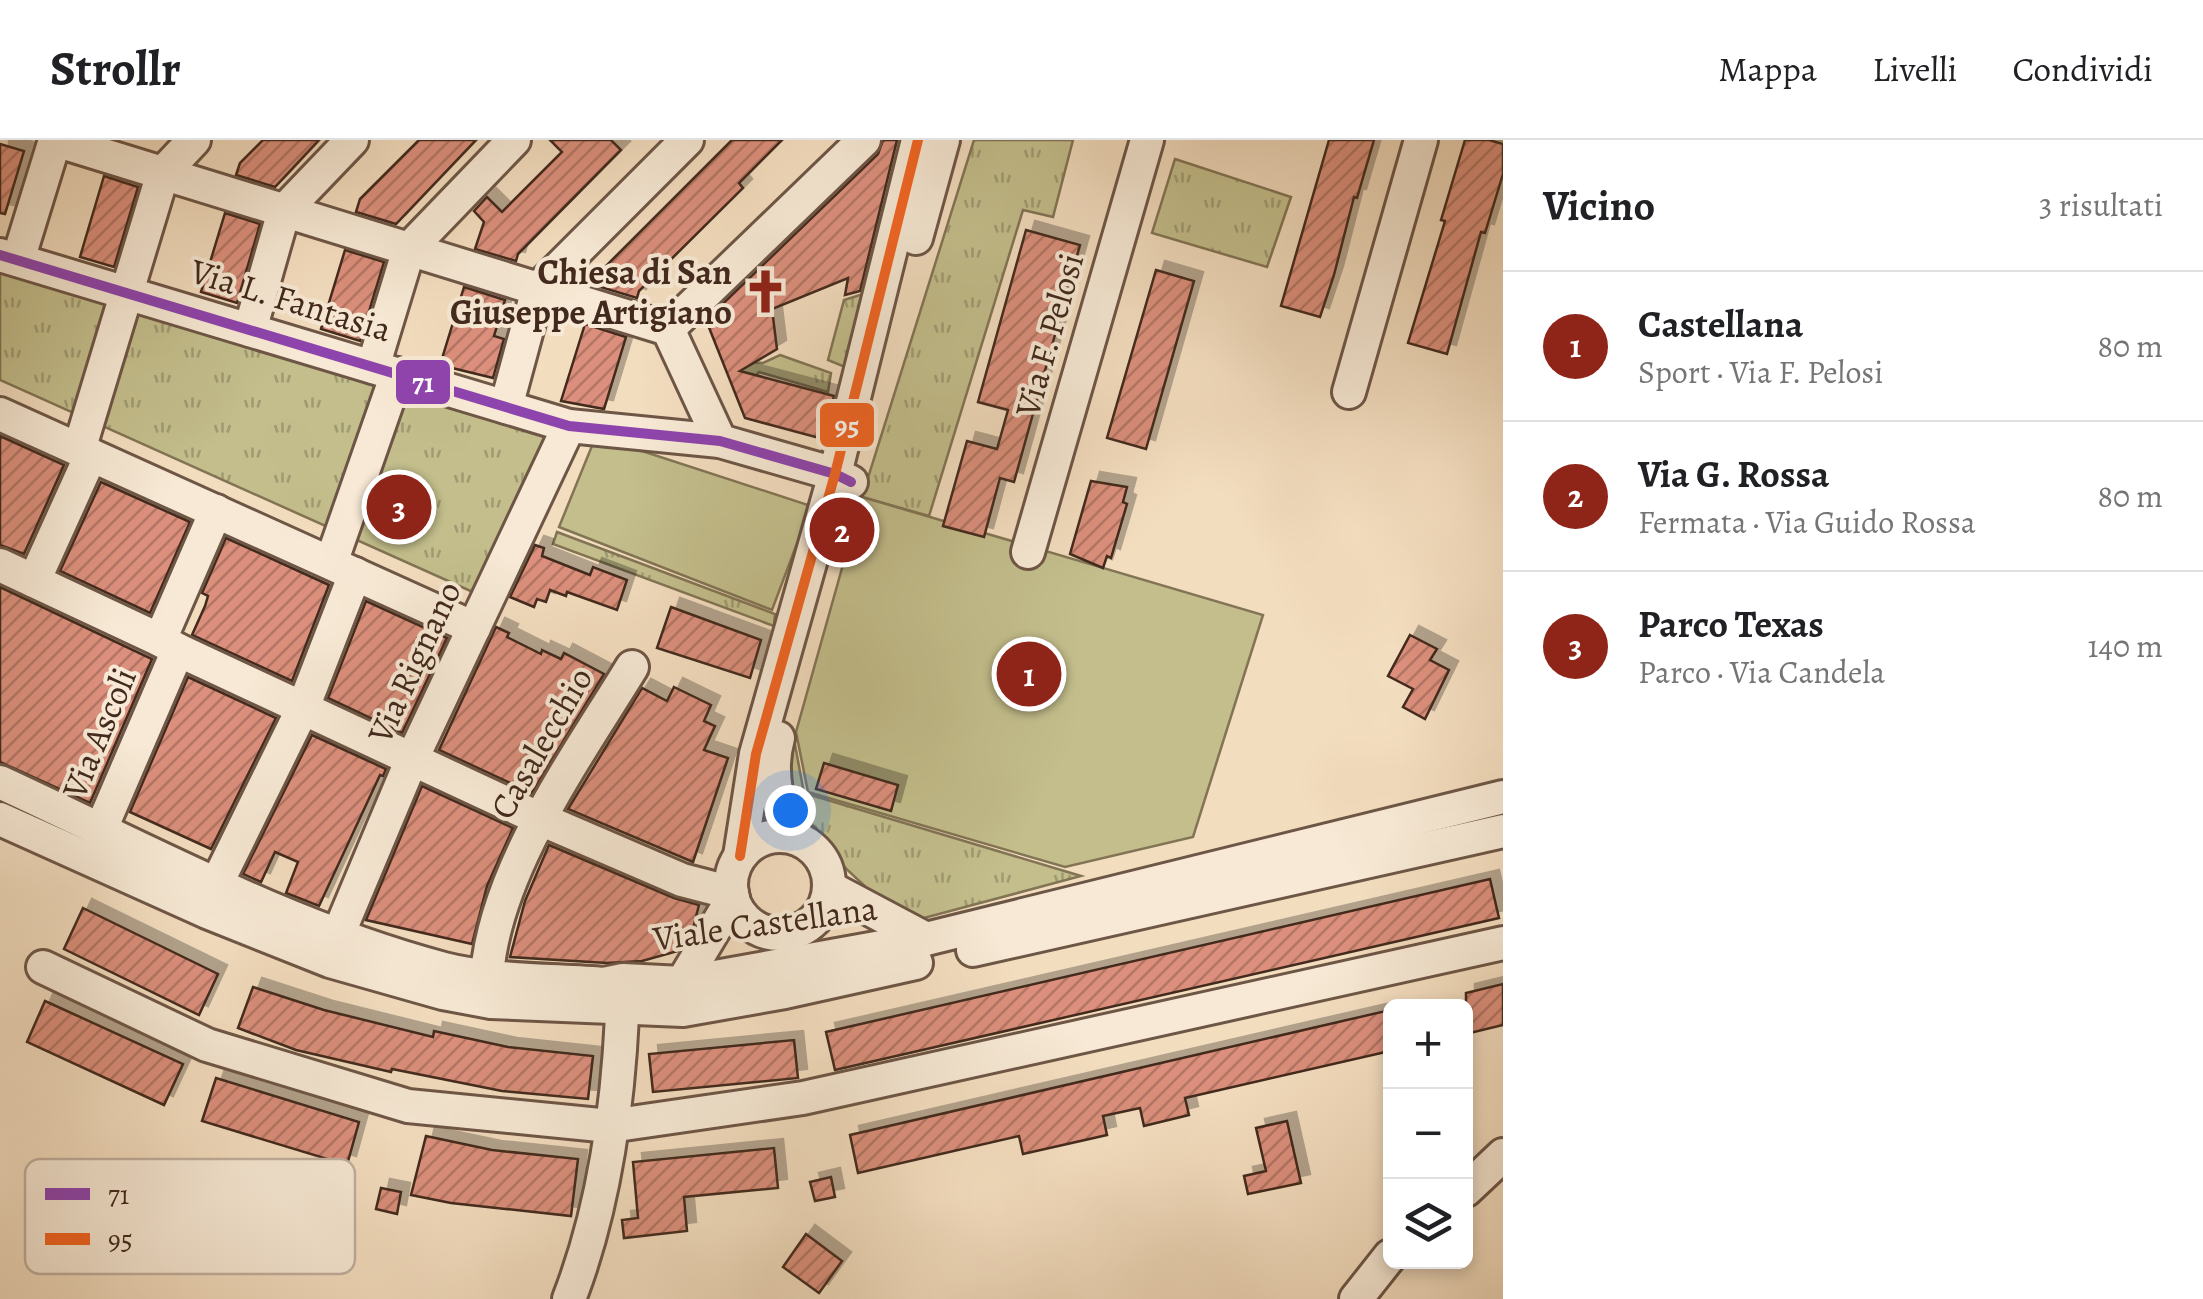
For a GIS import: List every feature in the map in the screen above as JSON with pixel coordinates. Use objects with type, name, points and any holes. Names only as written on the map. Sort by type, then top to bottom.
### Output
[{"type":"street","points":[[9,258],[55,140],[668,329],[720,441]]},
{"type":"street","points":[[34,580],[85,453],[163,173],[194,140]]},
{"type":"street","points":[[250,330],[284,210],[352,140]]},
{"type":"street","points":[[216,883],[304,708],[343,569],[409,250],[514,140]]},
{"type":"street","points":[[506,407],[538,289],[687,140]]},
{"type":"street","points":[[668,329],[864,140]]},
{"type":"street","points":[[789,836],[775,795],[774,752],[843,478],[918,140]]},
{"type":"street","points":[[682,982],[732,896],[756,754],[943,140]]},
{"type":"street","name":"Via F. Pelosi","points":[[1028,552],[1146,140]]},
{"type":"street","points":[[1349,392],[1421,140]]},
{"type":"street","name":"Via L. Fantasia","points":[[9,258],[569,426],[720,441],[843,478]]},
{"type":"street","points":[[0,414],[474,628]]},
{"type":"street","name":"Via Rignano","points":[[338,935],[412,759],[569,426]]},
{"type":"street","name":"Via Ascoli","points":[[101,829],[216,512]]},
{"type":"street","points":[[0,565],[538,818],[682,880],[732,896]]},
{"type":"street","name":"Casalecchio","points":[[488,974],[490,940],[538,818],[632,667]]},
{"type":"street","name":"Viale Castellana","points":[[0,782],[338,935],[448,970],[604,984],[622,994],[682,982],[783,980],[926,939],[1503,797]]},
{"type":"street","points":[[0,818],[207,912],[330,961],[443,993],[491,1002],[622,994],[683,1010],[783,980],[1503,831]]},
{"type":"street","points":[[732,896],[738,911],[759,929],[786,934],[800,930],[821,913],[830,888],[824,860],[814,849],[789,836],[763,838],[740,856]]},
{"type":"street","points":[[830,888],[926,939]]},
{"type":"street","points":[[783,980],[786,934]]},
{"type":"street","points":[[43,967],[207,1045],[408,1106],[610,1126],[803,1098],[1503,943]]},
{"type":"street","points":[[569,1299],[596,1208],[610,1126],[622,994]]},
{"type":"street","points":[[1473,1183],[1503,1155]]},
{"type":"street","points":[[1356,1299],[1383,1265]]},
{"type":"green space","points":[[974,140],[1073,140],[1053,217],[1023,210],[929,516],[862,497]]},
{"type":"green space","points":[[1175,159],[1291,197],[1267,267],[1152,233]]},
{"type":"green space","points":[[0,255],[554,421],[475,593],[0,380]]},
{"type":"green space","points":[[863,294],[845,367],[828,360],[844,300]]},
{"type":"green space","points":[[780,355],[831,373],[828,392],[759,372],[747,386],[738,361],[763,363]]},
{"type":"green space","points":[[596,436],[811,506],[772,610],[559,527]]},
{"type":"green space","points":[[862,497],[1263,615],[1193,837],[1065,867],[808,792],[796,732]]},
{"type":"green space","points":[[557,532],[775,614],[774,626],[553,544]]},
{"type":"green space","points":[[793,734],[804,793],[1081,876],[924,918],[911,917],[871,892],[840,863],[816,828],[793,807],[787,759]]},
{"type":"building","points":[[263,140],[319,140],[275,187],[236,175],[240,163]]},
{"type":"building","points":[[419,140],[476,140],[396,224],[356,212],[360,199]]},
{"type":"building","points":[[550,140],[611,140],[621,150],[518,254],[516,261],[475,249],[484,222],[474,211],[487,197],[502,212],[562,152]]},
{"type":"building","points":[[732,140],[782,140],[739,183],[743,188],[639,291],[637,298],[597,286],[602,270]]},
{"type":"building","name":"Chiesa di San Giuseppe Artigiano","points":[[883,140],[897,140],[860,291],[845,295],[848,278],[772,309],[777,349],[740,371],[834,396],[823,439],[745,418],[706,320],[878,154]]},
{"type":"building","points":[[1329,140],[1374,140],[1320,317],[1281,306]]},
{"type":"building","points":[[1465,140],[1503,144],[1503,174],[1485,233],[1481,232],[1447,354],[1408,343]]},
{"type":"building","points":[[0,144],[24,151],[5,214],[0,213]]},
{"type":"building","points":[[104,176],[138,187],[114,267],[80,257]]},
{"type":"building","points":[[225,213],[260,224],[237,303],[201,292]]},
{"type":"building","points":[[1026,230],[1080,245],[1014,482],[1000,478],[984,537],[943,526],[967,441],[997,449],[1008,410],[978,402]]},
{"type":"building","points":[[345,250],[384,262],[360,341],[321,329]]},
{"type":"building","points":[[1156,270],[1194,281],[1146,449],[1107,438]]},
{"type":"building","points":[[464,287],[505,300],[494,336],[504,339],[493,378],[440,365]]},
{"type":"building","points":[[585,324],[626,337],[604,409],[561,401]]},
{"type":"building","points":[[0,436],[64,465],[24,554],[0,545]]},
{"type":"building","points":[[1091,481],[1127,487],[1123,502],[1127,504],[1111,558],[1107,556],[1103,568],[1070,554]]},
{"type":"building","points":[[101,482],[190,522],[150,613],[60,571]]},
{"type":"building","points":[[226,538],[329,585],[292,681],[192,635],[208,596],[202,593]]},
{"type":"building","points":[[535,545],[544,548],[542,556],[590,575],[593,567],[627,580],[617,610],[567,592],[566,596],[550,590],[546,602],[537,599],[534,607],[510,597]]},
{"type":"building","points":[[0,587],[152,659],[90,803],[0,762]]},
{"type":"building","points":[[366,601],[447,638],[402,733],[328,698]]},
{"type":"building","points":[[671,607],[761,640],[750,678],[657,648]]},
{"type":"building","points":[[496,627],[541,654],[542,650],[561,659],[564,653],[604,674],[532,793],[439,750]]},
{"type":"building","points":[[1410,635],[1437,649],[1430,660],[1449,670],[1425,719],[1403,707],[1413,689],[1388,676]]},
{"type":"building","points":[[188,677],[276,718],[211,849],[130,812]]},
{"type":"building","points":[[674,687],[711,705],[704,721],[715,726],[704,750],[728,758],[693,862],[568,809],[642,688],[667,701]]},
{"type":"building","points":[[312,735],[386,769],[319,906],[286,893],[298,862],[275,852],[261,882],[243,874]]},
{"type":"building","points":[[824,763],[898,785],[891,811],[816,789]]},
{"type":"building","points":[[422,786],[513,828],[487,886],[472,944],[366,920]]},
{"type":"building","points":[[549,845],[699,905],[694,925],[678,951],[642,961],[607,963],[510,957],[525,901]]},
{"type":"building","points":[[1490,879],[1499,918],[835,1070],[826,1032]]},
{"type":"building","points":[[83,908],[218,974],[199,1015],[64,949]]},
{"type":"building","points":[[1503,984],[1503,1025],[1473,1032],[1473,999],[1466,999],[1466,993]]},
{"type":"building","points":[[253,987],[324,1010],[433,1037],[434,1031],[508,1047],[593,1056],[588,1099],[502,1091],[392,1069],[391,1072],[296,1050],[238,1028]]},
{"type":"building","points":[[45,1001],[183,1064],[164,1105],[27,1042]]},
{"type":"building","points":[[1383,1012],[1383,1053],[1185,1098],[1189,1115],[1144,1126],[1140,1108],[1103,1116],[1107,1135],[1023,1154],[1019,1136],[858,1173],[850,1135]]},
{"type":"building","points":[[794,1040],[798,1078],[653,1092],[649,1054]]},
{"type":"building","points":[[216,1078],[359,1122],[349,1159],[327,1159],[202,1121]]},
{"type":"building","points":[[1287,1121],[1301,1183],[1248,1194],[1244,1176],[1266,1171],[1256,1128]]},
{"type":"building","points":[[426,1136],[492,1150],[578,1159],[571,1216],[411,1195]]},
{"type":"building","points":[[774,1148],[778,1188],[684,1197],[687,1231],[624,1238],[622,1220],[638,1218],[633,1162]]},
{"type":"building","points":[[831,1177],[835,1197],[815,1201],[810,1182]]},
{"type":"building","points":[[381,1188],[401,1192],[397,1214],[376,1209]]},
{"type":"building","points":[[806,1234],[842,1261],[819,1293],[783,1267]]},
{"type":"transit line","name":"95","points":[[740,856],[756,754],[835,474],[918,140]]},
{"type":"transit line","name":"71","points":[[0,255],[569,426],[720,441],[851,482]]},
{"type":"place","name":"Chiesa di San Giuseppe Artigiano","points":[[765,292]]},
{"type":"place","name":"Parco Texas","points":[[399,507]]},
{"type":"place","name":"Via G. Rossa","points":[[842,530]]},
{"type":"place","name":"Castellana","points":[[1029,674]]}]
